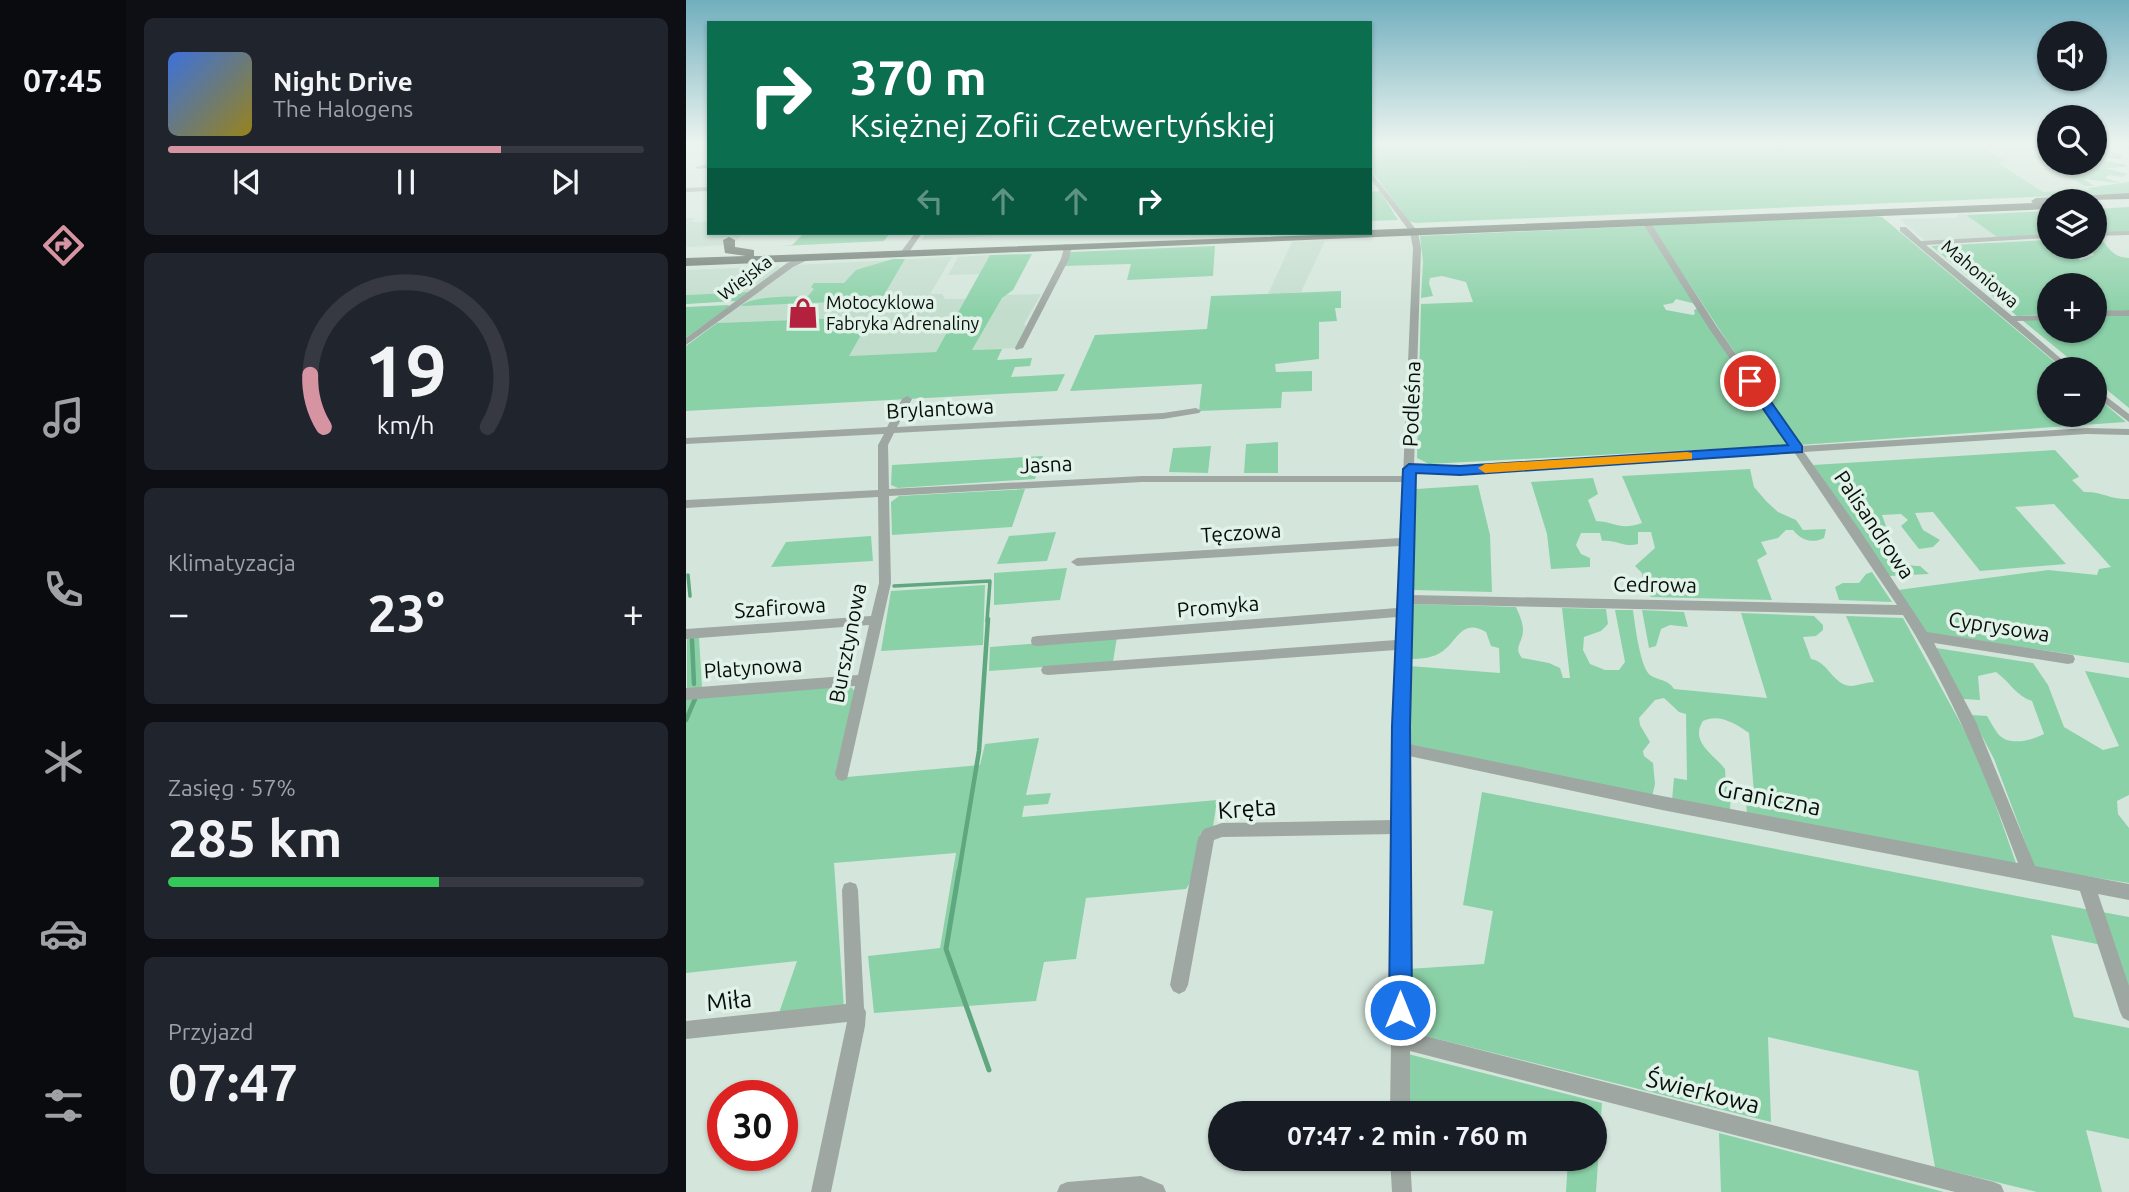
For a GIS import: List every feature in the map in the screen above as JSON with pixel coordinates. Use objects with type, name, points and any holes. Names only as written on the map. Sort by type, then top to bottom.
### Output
[{"type":"main road","points":[[1372,231],[2048,201]]},
{"type":"main road","points":[[2107,204],[2129,203]]},
{"type":"main road","points":[[1372,228],[1646,222],[2037,206]]},
{"type":"main road","points":[[686,262],[1223,235]]},
{"type":"main road","points":[[856,269],[899,257],[933,252],[1291,235]]},
{"type":"main road","points":[[729,240],[729,250],[756,257]]},
{"type":"main road","points":[[686,257],[810,257],[906,250],[933,252]]},
{"type":"street","points":[[1391,201],[1412,229]]},
{"type":"street","name":"Palisandrowa","points":[[1646,222],[1665,255],[1923,636],[1985,755],[2030,873]]},
{"type":"street","name":"Podleśna","points":[[1400,1101],[1402,645],[1417,269],[1412,229]]},
{"type":"street","name":"Mahoniowa","points":[[1903,229],[2055,357]]},
{"type":"street","points":[[2107,234],[2129,233]]},
{"type":"street","points":[[906,250],[917,235]]},
{"type":"street","points":[[1920,243],[2037,237]]},
{"type":"street","points":[[1019,348],[1065,259],[1068,246]]},
{"type":"street","name":"Wiejska","points":[[756,257],[787,261],[790,265]]},
{"type":"street","name":"Wiejska","points":[[687,341],[790,265],[810,257]]},
{"type":"street","points":[[2107,314],[2129,313]]},
{"type":"street","points":[[2009,319],[2037,318]]},
{"type":"street","name":"Bursztynowa","points":[[842,774],[885,577],[883,445],[907,399]]},
{"type":"street","points":[[2107,401],[2129,419]]},
{"type":"street","name":"Brylantowa","points":[[686,441],[1163,416],[1196,411]]},
{"type":"street","name":"Jasna","points":[[686,504],[1142,479],[1409,474],[2087,431],[2129,432]]},
{"type":"street","name":"Tęczowa","points":[[1077,562],[1406,542]]},
{"type":"street","name":"Cedrowa","points":[[1403,605],[1906,610]]},
{"type":"street","name":"Promyka","points":[[1037,641],[1403,605]]},
{"type":"street","name":"Szafirowa","points":[[686,634],[877,620]]},
{"type":"street","name":"Cyprysowa","points":[[1923,636],[2068,659]]},
{"type":"street","points":[[1048,670],[1402,645]]},
{"type":"street","name":"Platynowa","points":[[686,694],[864,680]]},
{"type":"street","name":"Graniczna","points":[[1401,748],[1662,803],[2129,892]]},
{"type":"street","name":"Kręta","points":[[1180,985],[1206,838],[1209,834],[1222,830],[1401,827]]},
{"type":"street","points":[[2086,884],[2129,1012]]},
{"type":"street","points":[[821,1192],[852,1055],[857,1012],[850,890]]},
{"type":"street","name":"Miła","points":[[686,1030],[857,1012]]},
{"type":"street","name":"Świerkowa","points":[[1400,1039],[1994,1192]]},
{"type":"street","points":[[1401,1171],[1402,1192]]},
{"type":"street","points":[[1067,1192],[1141,1186],[1156,1192]]},
{"type":"shaded area","points":[[1958,214],[1964,214],[1997,237],[1925,241],[1899,219],[1956,218]]},
{"type":"shaded area","points":[[686,218],[694,218],[691,222],[707,222],[707,235],[742,235],[731,245],[686,247]]},
{"type":"shaded area","points":[[925,235],[1008,235],[922,240]]},
{"type":"shaded area","points":[[1325,241],[1301,292],[1268,294],[1292,242]]},
{"type":"shaded area","points":[[990,255],[980,274],[948,275],[958,257]]},
{"type":"shaded area","points":[[952,257],[930,294],[942,294],[945,299],[966,299],[936,352],[848,356],[870,317],[717,323],[795,265]]},
{"type":"shaded area","points":[[780,268],[748,292],[686,295],[686,270]]},
{"type":"shaded area","points":[[1041,294],[1024,324],[1027,328],[1016,348],[972,350],[1002,298],[1006,295]]},
{"type":"green space","points":[[1372,201],[1386,201],[1398,220],[1372,221]]},
{"type":"green space","points":[[1394,201],[1947,201],[1415,223],[1409,221]]},
{"type":"green space","points":[[2129,207],[2129,232],[2107,233],[2107,208]]},
{"type":"green space","points":[[2037,212],[2037,235],[1997,237],[1966,215]]},
{"type":"green space","points":[[1882,217],[2049,357],[2037,357],[2037,427],[2055,427],[1799,445],[1651,225]]},
{"type":"green space","points":[[1646,226],[1696,304],[1676,299],[1673,303],[1663,305],[1666,310],[1693,315],[1694,310],[1699,308],[1788,445],[1429,464],[1417,458],[1421,304],[1473,302],[1466,282],[1442,276],[1430,278],[1433,296],[1421,298],[1423,262],[1420,236]]},
{"type":"green space","points":[[802,235],[888,235],[884,241],[781,246],[792,245]]},
{"type":"green space","points":[[2037,241],[2037,259],[2107,259],[2107,246],[2115,254],[2129,258],[2129,310],[2107,311],[2107,273],[2037,273],[2037,315],[2017,316],[1931,246]]},
{"type":"green space","points":[[1215,246],[1213,276],[1127,280],[1131,264],[1063,266],[1071,252]]},
{"type":"green space","points":[[1032,254],[1013,290],[1002,298],[972,350],[1002,349],[997,360],[1032,358],[1030,366],[1015,367],[1011,377],[1065,374],[1057,391],[686,411],[686,346],[717,323],[871,317],[849,356],[936,352],[990,255]]},
{"type":"green space","points":[[893,259],[905,259],[881,300],[741,306],[763,298],[808,296],[814,289],[811,287],[814,283],[844,283],[856,270]]},
{"type":"green space","points":[[1341,291],[1341,308],[1335,308],[1337,321],[1319,322],[1319,359],[1275,364],[1276,372],[1312,371],[1312,391],[1282,392],[1281,408],[1199,411],[1202,384],[1070,391],[1095,335],[1207,329],[1211,296]]},
{"type":"green space","points":[[748,292],[736,301],[686,304],[686,295]]},
{"type":"green space","points":[[729,305],[728,307],[686,338],[686,307]]},
{"type":"green space","points":[[2129,315],[2129,408],[2107,390],[2107,357],[2067,357],[2050,343],[2107,343],[2107,316]]},
{"type":"green space","points":[[2037,319],[2037,332],[2022,320]]},
{"type":"green space","points":[[2107,406],[2126,422],[2107,423]]},
{"type":"green space","points":[[1278,442],[1278,473],[1244,473],[1246,444]]},
{"type":"green space","points":[[1211,446],[1208,473],[1169,472],[1173,448]]},
{"type":"green space","points":[[2055,450],[2078,475],[2079,477],[2072,480],[2084,492],[2129,499],[2129,663],[1927,633],[1898,590],[2048,570],[2097,575],[2099,569],[2111,567],[2054,504],[2015,507],[2066,564],[1980,571],[1933,512],[1915,513],[1923,530],[1940,540],[1933,547],[1919,549],[1901,526],[1908,520],[1901,514],[1882,515],[1886,526],[1873,530],[1880,545],[1898,561],[1920,566],[1929,574],[1889,576],[1813,465]]},
{"type":"green space","points":[[1043,456],[1035,479],[898,488],[891,485],[892,465]]},
{"type":"green space","points":[[1750,469],[1754,487],[1778,512],[1796,520],[1803,530],[1826,529],[1824,538],[1815,541],[1803,539],[1793,530],[1786,530],[1778,538],[1761,542],[1767,554],[1757,560],[1772,600],[1651,597],[1644,588],[1642,573],[1635,566],[1655,548],[1651,532],[1638,532],[1638,544],[1633,545],[1602,541],[1600,533],[1581,533],[1576,545],[1581,554],[1590,558],[1590,567],[1551,569],[1547,534],[1531,482],[1593,478],[1598,494],[1588,500],[1596,521],[1628,526],[1642,523],[1622,476]]},
{"type":"green space","points":[[1478,485],[1490,535],[1492,592],[1413,590],[1412,537],[1416,489]]},
{"type":"green space","points":[[1025,489],[1012,527],[892,535],[891,502],[899,496]]},
{"type":"green space","points":[[1056,532],[1047,561],[997,564],[1009,536]]},
{"type":"green space","points":[[871,536],[873,561],[771,567],[786,542]]},
{"type":"green space","points":[[1067,568],[1060,600],[994,605],[994,573]]},
{"type":"green space","points":[[1872,572],[1892,602],[1839,600],[1835,587],[1843,583],[1859,583],[1866,574]]},
{"type":"green space","points":[[985,585],[983,645],[881,651],[891,591]]},
{"type":"green space","points":[[1412,604],[1516,607],[1523,627],[1519,654],[1522,658],[1560,668],[1563,678],[1570,678],[1562,608],[1606,609],[1608,624],[1601,631],[1584,637],[1583,650],[1590,664],[1605,670],[1619,670],[1625,662],[1615,610],[1633,610],[1641,655],[1650,675],[1674,689],[1767,698],[1741,613],[1814,616],[1823,625],[1823,630],[1816,636],[1803,637],[1811,659],[1822,664],[1840,682],[1852,686],[1874,682],[1846,616],[1903,618],[1978,755],[2016,863],[1747,814],[1745,791],[1754,792],[1749,733],[1721,719],[1703,721],[1699,735],[1705,748],[1725,769],[1726,787],[1731,789],[1730,811],[1672,800],[1674,778],[1687,780],[1686,714],[1679,712],[1664,698],[1655,700],[1639,718],[1650,742],[1643,751],[1644,756],[1653,763],[1655,784],[1652,797],[1408,744],[1409,666],[1500,673],[1499,648],[1491,646],[1486,632],[1478,628],[1461,632],[1436,655],[1410,659]]},
{"type":"green space","points":[[1642,610],[1684,612],[1688,627],[1670,625],[1661,629],[1656,646],[1649,648]]},
{"type":"green space","points":[[699,637],[702,688],[687,689],[687,638]]},
{"type":"green space","points":[[1117,637],[1113,662],[989,671],[990,647]]},
{"type":"green space","points":[[1936,648],[2033,663],[2048,685],[2064,727],[2103,750],[2119,746],[2085,671],[2129,678],[2129,795],[2117,801],[2118,814],[2129,828],[2129,883],[2035,868],[1994,759],[1971,715],[1987,716],[1998,734],[2005,739],[2028,740],[2044,734],[2032,701],[2022,696],[1996,672],[1978,676],[1980,700],[1963,699]]},
{"type":"green space","points":[[844,685],[856,693],[836,778],[980,765],[985,744],[1039,738],[1026,795],[1051,793],[1048,804],[1024,806],[1022,817],[1217,800],[1213,827],[1200,834],[1195,875],[1186,889],[1086,898],[1076,959],[1044,962],[1036,1001],[874,1013],[868,956],[940,948],[956,853],[834,863],[844,1009],[778,1016],[797,961],[686,973],[686,697]]},
{"type":"green space","points":[[1482,792],[2090,910],[2102,945],[2051,935],[2074,1017],[2129,1028],[2129,1139],[2086,1130],[2102,1192],[2037,1192],[1935,1167],[1918,1071],[1768,1037],[1771,1122],[1409,1032],[1408,969],[1484,964],[1493,911],[1463,905]]},
{"type":"green space","points":[[2102,912],[2129,917],[2129,992]]},
{"type":"green space","points":[[1408,1054],[1594,1101],[1410,1101]]},
{"type":"green space","points":[[1719,1133],[1944,1192],[1721,1192]]},
{"type":"green space","points":[[1567,1171],[1597,1171],[1596,1192],[1566,1192]]},
{"type":"waterway","points":[[688,575],[690,596]]},
{"type":"waterway","points":[[894,586],[990,581],[987,621]]},
{"type":"waterway","points":[[959,872],[979,751],[988,619]]},
{"type":"waterway","points":[[692,640],[694,684]]},
{"type":"waterway","points":[[686,720],[695,699]]},
{"type":"waterway","points":[[959,871],[946,949],[989,1070]]},
{"type":"slow traffic","points":[[1485,468],[1687,456]]},
{"type":"place","name":"Motocyklowa Fabryka Adrenaliny","points":[[803,313]]},
{"type":"route","points":[[1400,1010],[1401,726],[1409,469],[1460,470],[1797,449],[1750,381]]}]
